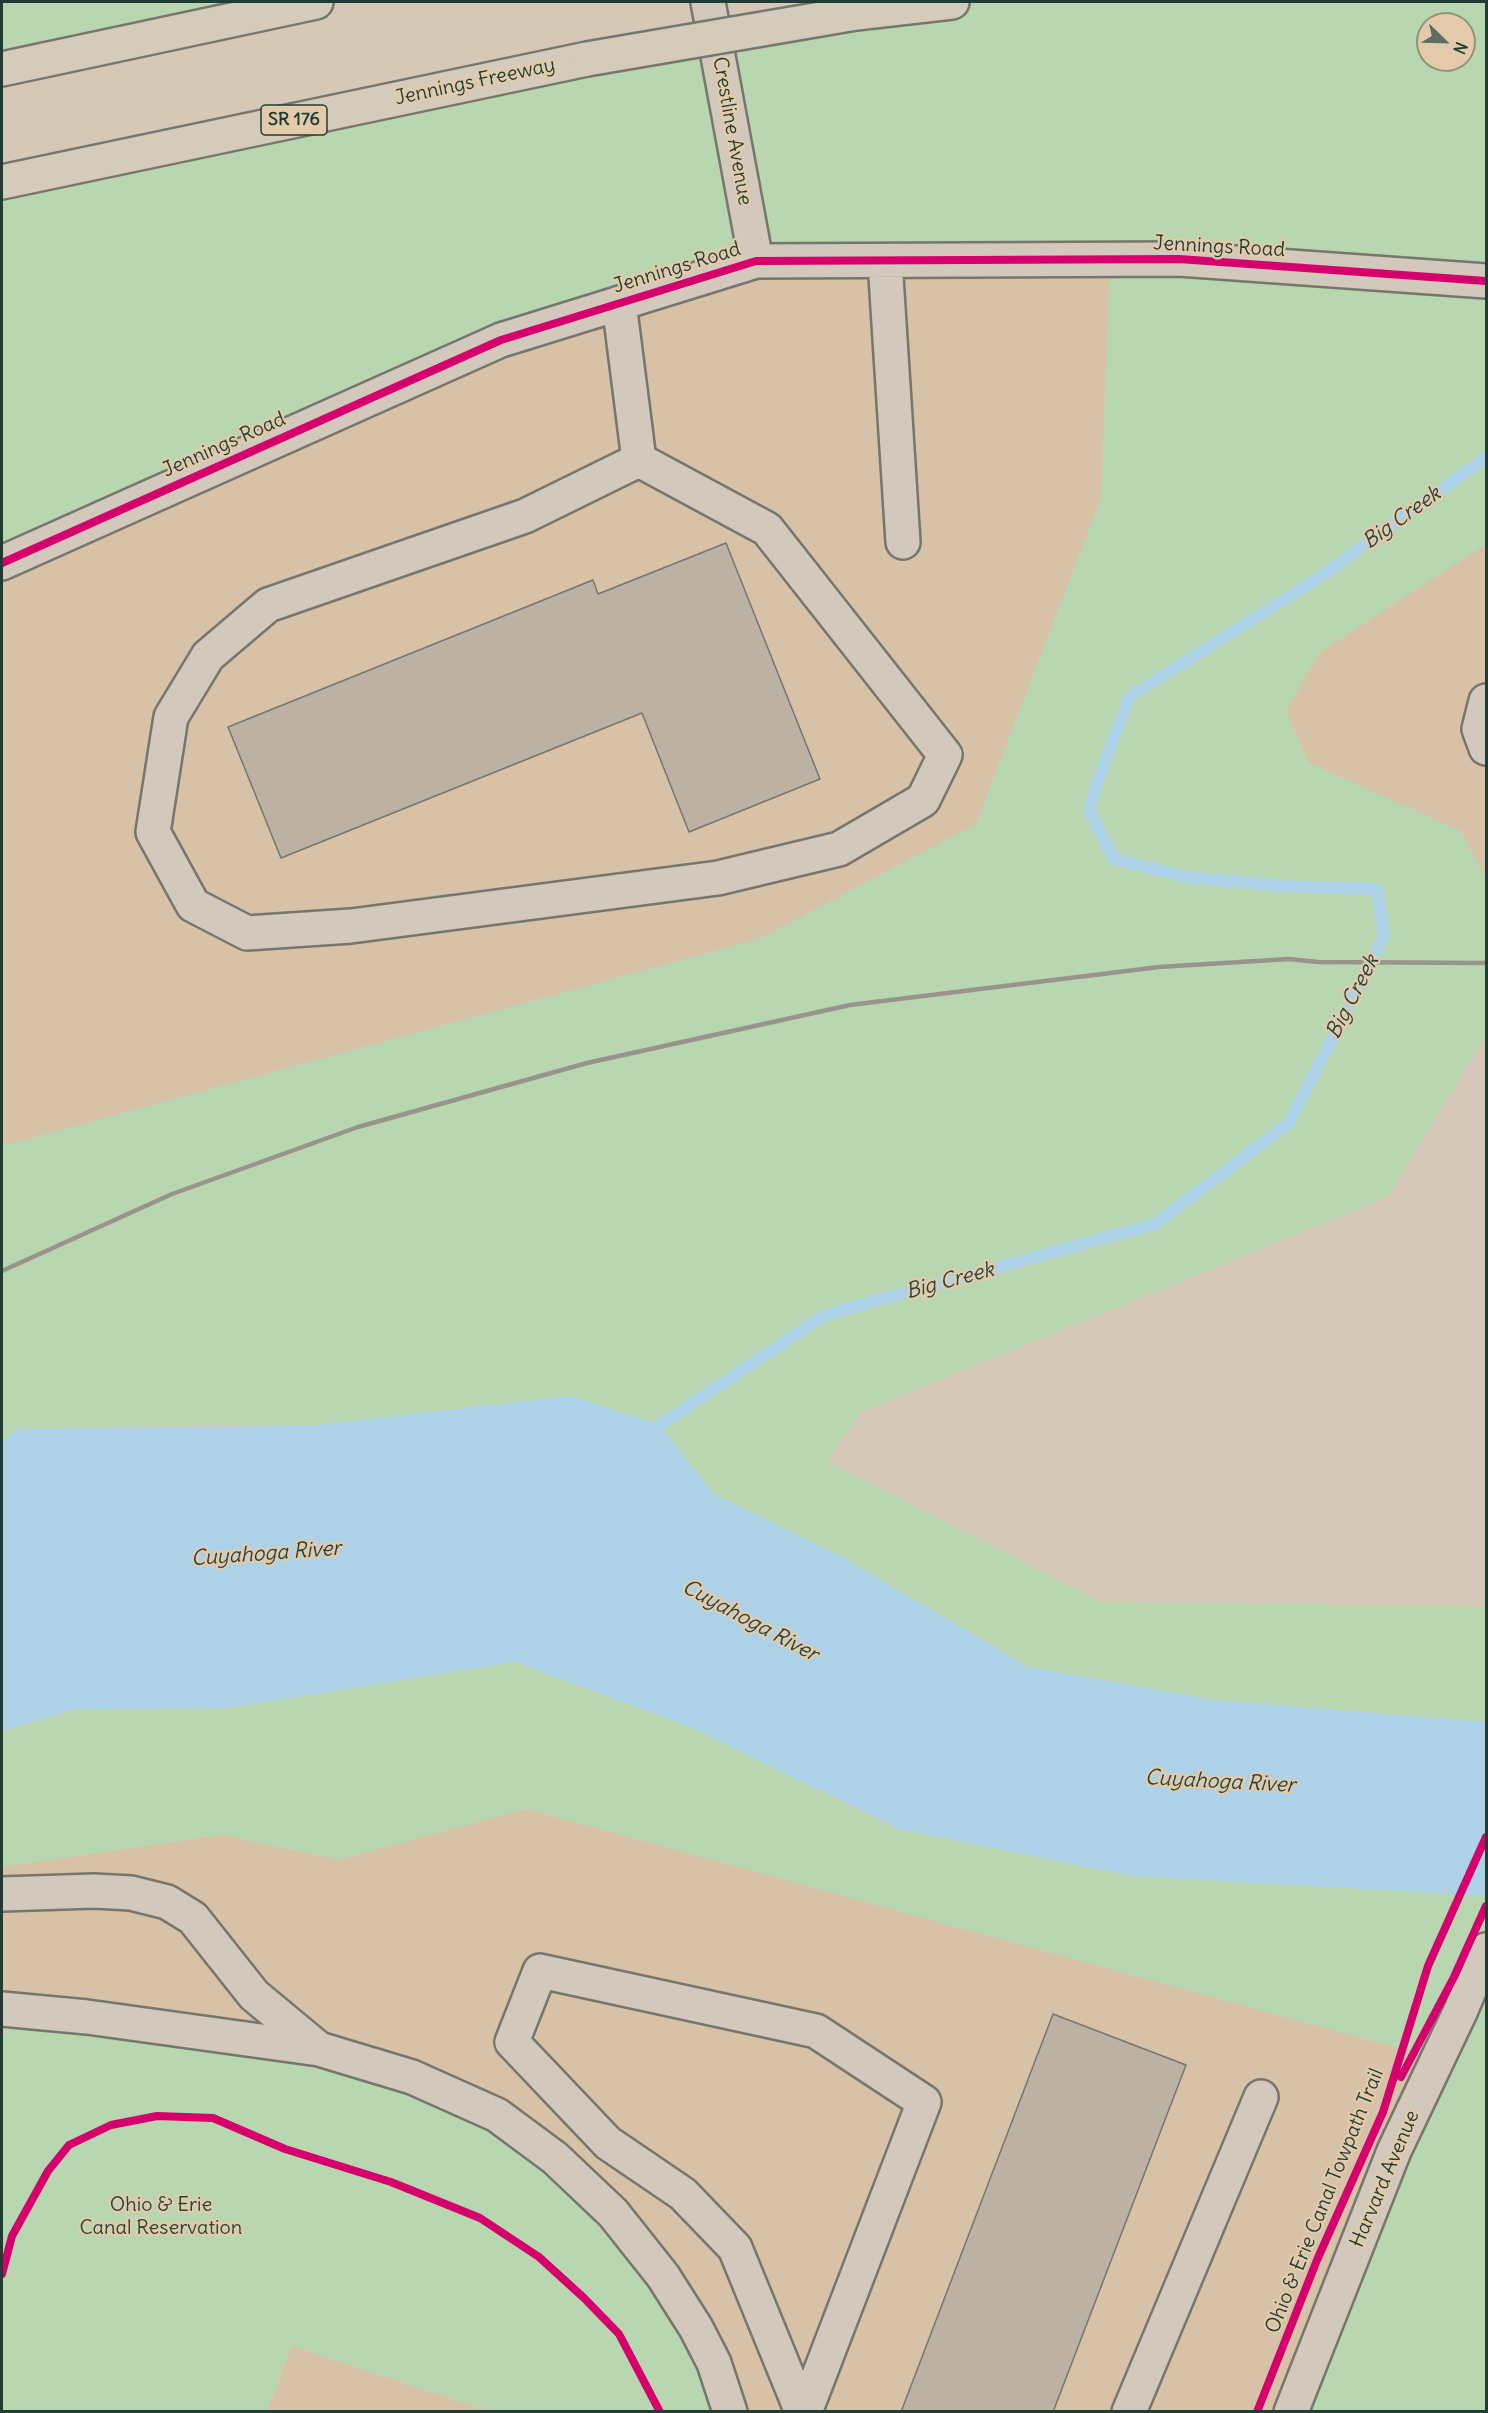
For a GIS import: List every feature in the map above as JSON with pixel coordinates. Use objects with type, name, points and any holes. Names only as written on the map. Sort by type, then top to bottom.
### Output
[{"type":"highway","points":[[2,69],[316,2]]},
{"type":"highway","name":"Jennings Freeway","points":[[2,182],[587,59],[856,13],[952,2]]},
{"type":"street","name":"Crestline Avenue","points":[[708,2],[756,261]]},
{"type":"street","name":"Jennings Road","points":[[2,563],[501,340],[756,261],[1179,259],[1486,281]]},
{"type":"street","points":[[885,261],[903,542]]},
{"type":"street","points":[[619,303],[639,460]]},
{"type":"street","points":[[639,460],[767,529],[945,755],[923,800],[839,849],[718,878],[351,926],[247,933],[193,905],[153,832],[171,717],[208,656],[268,605],[525,516],[639,460]]},
{"type":"street","points":[[1486,701],[1479,729],[1486,748]]},
{"type":"street","points":[[2,1894],[112,1892],[131,1893],[167,1902],[193,1918],[254,1995],[319,2049]]},
{"type":"street","name":"Harvard Avenue","points":[[1291,2412],[1394,2151],[1461,2010],[1486,1950]]},
{"type":"street","points":[[540,1971],[816,2031],[924,2102],[803,2412],[735,2248],[683,2194],[608,2143],[513,2042],[540,1971]]},
{"type":"street","points":[[2,2009],[87,2017],[319,2049],[412,2077],[497,2115],[555,2158],[613,2213],[663,2276],[696,2328],[714,2362],[730,2412]]},
{"type":"street","points":[[1129,2412],[1260,2097]]},
{"type":"shaded area","points":[[1110,260],[1101,498],[976,824],[759,939],[2,1146],[2,563],[501,340],[756,261]]},
{"type":"shaded area","points":[[1486,544],[1486,880],[1461,831],[1309,763],[1286,711],[1319,653]]},
{"type":"shaded area","points":[[526,1809],[1438,2059],[1295,2411],[730,2412],[2,2011],[2,1866],[220,1834],[339,1860]]},
{"type":"shaded area","points":[[292,2346],[488,2411],[267,2412]]},
{"type":"green space","points":[[2,2],[316,2],[2,69]]},
{"type":"green space","points":[[952,2],[1486,2],[1486,544],[1319,653],[1286,711],[1309,763],[1461,831],[1486,880],[1486,1035],[1388,1197],[861,1412],[827,1461],[1101,1602],[1486,1606],[1486,1722],[1216,1700],[1028,1667],[844,1558],[714,1494],[660,1425],[197,1425],[18,1429],[2,1442],[2,1146],[759,939],[976,824],[1101,498],[1110,261],[756,261],[501,340],[2,563],[2,182]]},
{"type":"green space","points":[[515,1662],[692,1728],[899,1829],[1131,1876],[1486,1890],[1486,2411],[1293,2411],[1437,2059],[526,1809],[339,1860],[223,1835],[2,1867],[2,1731],[75,1710],[228,1708]]},
{"type":"green space","name":"Ohio & Erie Canal Reservation","points":[[16,2011],[412,2077],[613,2213],[733,2411],[488,2411],[292,2346],[267,2411],[2,2412],[2,2037],[10,2029]]},
{"type":"water","name":"Cuyahoga River","points":[[571,1396],[660,1425],[714,1494],[844,1558],[1028,1667],[1216,1700],[1486,1722],[1486,1896],[1131,1876],[899,1829],[692,1728],[515,1662],[228,1708],[75,1710],[2,1731],[2,1442],[18,1429],[318,1425]]},
{"type":"building","points":[[726,543],[820,779],[689,832],[642,713],[281,858],[228,727],[593,580],[598,594]]},
{"type":"building","points":[[1053,2014],[1186,2065],[1053,2412],[901,2412]]},
{"type":"waterway","name":"Big Creek","points":[[653,1439],[660,1425],[825,1315],[1155,1224],[1289,1123],[1384,936],[1377,889],[1283,886],[1185,877],[1114,859],[1090,811],[1094,792],[1129,697],[1320,577],[1486,457]]},
{"type":"railway","points":[[2,1271],[172,1194],[358,1127],[587,1063],[850,1005],[1159,967],[1289,959],[1318,962],[1486,963]]},
{"type":"cycle path","points":[[2,563],[501,340],[756,261],[1179,259],[1486,281]]},
{"type":"cycle path","name":"Ohio & Erie Canal Towpath Trail","points":[[1257,2412],[1317,2260],[1383,2112],[1428,1966],[1486,1837]]},
{"type":"cycle path","points":[[1401,2077],[1454,1977],[1486,1906]]},
{"type":"cycle path","points":[[2,2274],[12,2236],[48,2171],[69,2145],[111,2125],[157,2116],[213,2118],[285,2149],[391,2182],[480,2218],[539,2257],[619,2334],[660,2412]]}]
